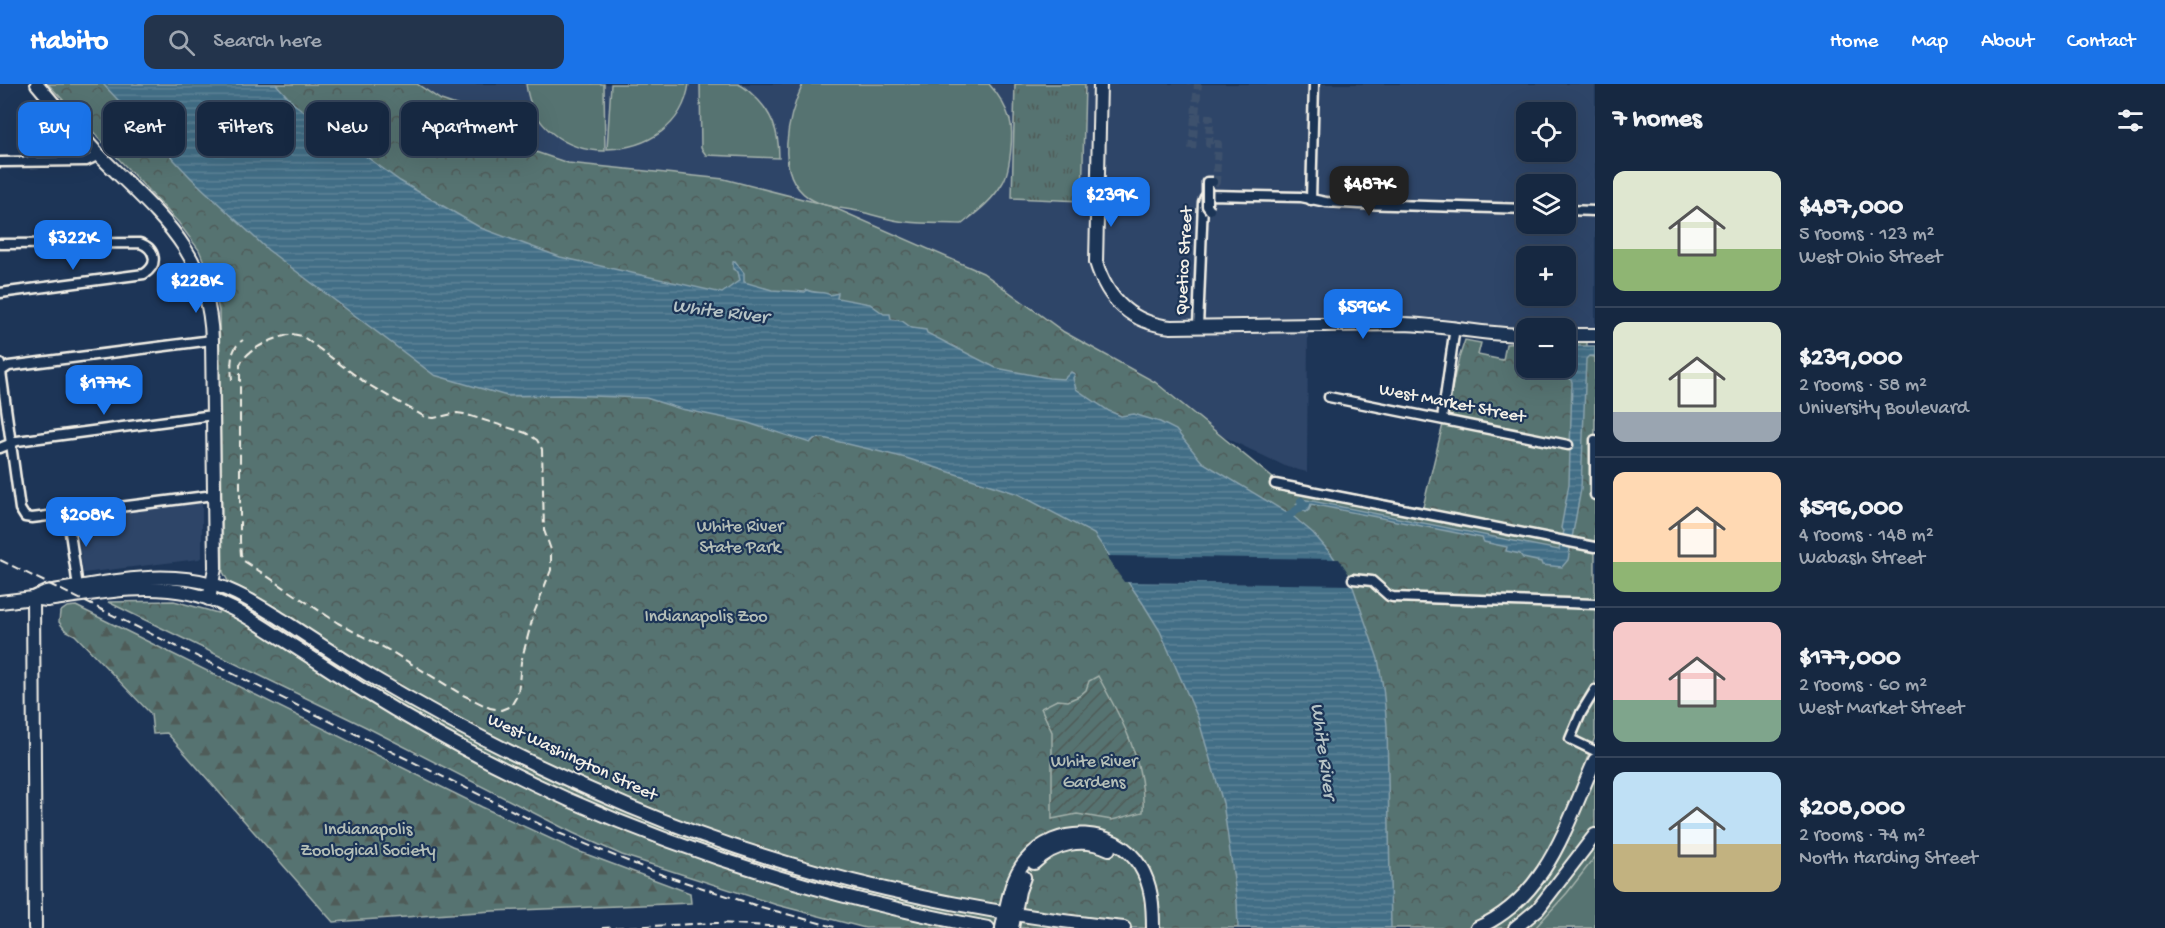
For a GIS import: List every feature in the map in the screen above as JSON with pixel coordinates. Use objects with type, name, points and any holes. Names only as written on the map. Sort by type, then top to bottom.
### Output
[{"type":"main road","points":[[37,84],[99,155],[172,228],[189,251],[208,297],[212,340],[215,568],[209,598]]},
{"type":"main road","points":[[1100,84],[1096,262],[1107,290],[1120,307],[1138,318],[1157,326],[1403,324],[1436,325],[1516,334]]},
{"type":"main road","points":[[1576,335],[1595,335]]},
{"type":"main road","name":"West Washington Street","points":[[33,598],[46,592],[161,578],[212,584],[250,600],[368,675],[496,745],[577,784],[698,834],[828,874],[914,895],[1010,913],[1124,928]]},
{"type":"main road","name":"West Washington Street","points":[[0,602],[33,598],[47,600],[126,590],[154,589],[180,591],[209,598],[243,613],[360,689],[445,739],[510,772],[626,825],[706,855],[812,888],[903,911],[988,928]]},
{"type":"main road","points":[[33,598],[35,928]]},
{"type":"main road","points":[[1478,928],[1512,907],[1530,890],[1543,872],[1595,760]]},
{"type":"main road","points":[[1012,928],[1010,890],[1017,873],[1026,860],[1044,843],[1056,838],[1089,834],[1102,837],[1118,845],[1140,866],[1150,891],[1154,928]]},
{"type":"main road","points":[[1515,928],[1539,909],[1595,835]]},
{"type":"main road","points":[[1002,928],[1030,867],[1039,857],[1061,845],[1078,842],[1090,843],[1116,853],[1132,868],[1143,892],[1146,928]]},
{"type":"street","points":[[1314,84],[1311,200],[1360,204],[1516,209]]},
{"type":"street","points":[[0,162],[86,161],[99,155]]},
{"type":"street","points":[[1210,210],[1207,206],[1207,182],[1213,182]]},
{"type":"street","name":"Quetico Street","points":[[1198,327],[1205,197],[1209,195],[1301,197],[1311,200]]},
{"type":"street","points":[[1576,210],[1595,211]]},
{"type":"street","points":[[0,244],[142,243],[150,249],[154,258],[151,267],[144,274],[0,293]]},
{"type":"street","points":[[1442,419],[1455,327]]},
{"type":"street","points":[[212,340],[0,369],[20,509],[25,517],[32,518],[214,495]]},
{"type":"street","name":"West Market Street","points":[[1329,397],[1568,445]]},
{"type":"street","points":[[0,448],[17,441],[213,415]]},
{"type":"street","points":[[1595,440],[1595,495]]},
{"type":"street","points":[[1275,484],[1595,547]]},
{"type":"street","points":[[67,512],[78,587]]},
{"type":"street","points":[[1353,579],[1372,581],[1393,597],[1595,604]]},
{"type":"street","points":[[1595,690],[1581,713],[1570,739],[1595,751]]},
{"type":"shaded area","points":[[331,84],[1595,84],[1595,335],[1576,334],[1576,318],[1516,318],[1516,333],[1308,326],[1307,472],[1287,467],[1141,397],[517,156],[537,156],[537,102],[401,102],[401,111],[389,106],[389,102],[378,102]]},
{"type":"shaded area","points":[[199,501],[202,504],[202,557],[199,559],[83,573],[76,516]]},
{"type":"green space","name":"White River State Park","points":[[48,84],[417,84],[447,102],[401,102],[401,156],[537,156],[537,152],[568,163],[724,179],[830,206],[983,273],[1064,332],[1155,382],[1274,479],[1423,507],[1465,340],[1481,343],[1478,355],[1503,360],[1506,344],[1516,344],[1516,378],[1576,378],[1576,342],[1587,341],[1587,356],[1595,357],[1595,737],[1585,764],[1595,773],[1595,928],[865,928],[777,905],[622,855],[573,833],[366,727],[108,602],[174,601],[218,613],[228,581],[223,572],[219,311],[213,284],[199,250],[178,222],[116,156],[185,156],[185,102],[103,102],[103,142],[91,130],[91,102],[65,102]]},
{"type":"green space","points":[[526,84],[604,84],[605,151],[576,146],[552,133],[537,115],[537,102],[530,102]]},
{"type":"green space","points":[[611,84],[689,84],[679,112],[661,132],[636,144],[607,149]]},
{"type":"green space","points":[[700,84],[738,84],[750,92],[770,116],[778,140],[779,158],[706,155],[701,148]]},
{"type":"green space","points":[[803,84],[989,84],[999,96],[1011,126],[1011,153],[1005,179],[989,201],[962,224],[901,221],[814,201],[798,188],[787,160],[789,128]]},
{"type":"green space","points":[[1015,84],[1085,84],[1082,201],[1012,198]]},
{"type":"green space","name":"Indianapolis Zoological Society","points":[[76,606],[482,807],[575,850],[690,893],[691,903],[493,911],[333,922],[167,733],[153,734],[151,714],[75,635],[65,630],[59,622],[60,612],[67,607]]},
{"type":"green space","name":"White River Gardens","points":[[1098,676],[1123,724],[1136,758],[1143,794],[1143,812],[1112,820],[1077,814],[1052,819],[1052,732],[1041,708],[1057,700],[1068,701],[1079,696],[1086,690],[1089,681]]},
{"type":"green space","points":[[1595,857],[1595,928],[1535,928],[1567,893]]},
{"type":"water","name":"White River","points":[[103,84],[276,84],[292,102],[197,102],[197,156],[294,156],[294,104],[306,113],[306,156],[366,156],[400,181],[481,228],[560,257],[722,293],[740,280],[738,272],[733,269],[735,261],[744,273],[744,282],[772,290],[805,292],[807,290],[830,295],[838,293],[837,298],[870,304],[884,314],[890,314],[891,319],[902,321],[912,328],[926,330],[927,333],[996,368],[1064,379],[1071,372],[1075,374],[1073,378],[1076,389],[1109,411],[1121,416],[1134,414],[1176,430],[1202,462],[1294,517],[1313,533],[1352,584],[1378,659],[1383,687],[1387,726],[1391,928],[1238,928],[1237,901],[1223,803],[1198,718],[1160,631],[1094,534],[1018,494],[906,458],[823,438],[814,439],[810,443],[745,422],[681,409],[646,398],[564,395],[507,396],[434,375],[268,250],[170,156],[185,156],[185,102],[120,102]]},
{"type":"water","points":[[1576,346],[1595,346],[1595,356],[1589,356],[1586,359],[1581,489],[1568,560],[1562,567],[1542,565],[1541,562],[1506,551],[1507,547],[1484,542],[1482,538],[1311,504],[1306,512],[1296,504],[1302,499],[1559,550],[1564,531],[1561,528],[1569,484],[1572,382],[1570,378],[1576,378]]},
{"type":"pier","points":[[1106,556],[1339,559],[1356,585],[1124,582]]},
{"type":"waterway","points":[[1284,519],[1304,505],[1301,501]]},
{"type":"tunnel","points":[[1192,149],[1198,84]]},
{"type":"tunnel","points":[[1196,114],[1196,117],[1210,118],[1209,144],[1218,144],[1216,182],[1213,182]]},
{"type":"railway","points":[[292,334],[302,336],[367,384],[425,417],[464,414],[526,433],[537,440],[542,449],[544,530],[551,550],[551,570],[534,613],[521,662],[518,694],[511,706],[501,710],[490,708],[461,694],[392,652],[338,623],[244,561],[240,541],[240,365],[255,349],[292,334]]},
{"type":"railway","points":[[232,380],[233,353],[243,340]]},
{"type":"railway","points":[[0,560],[556,832],[657,873],[761,907],[838,928]]},
{"type":"railway","points":[[602,928],[717,923],[805,928]]},
{"type":"park label","name":"Indianapolis Zoo","points":[[706,617]]}]
